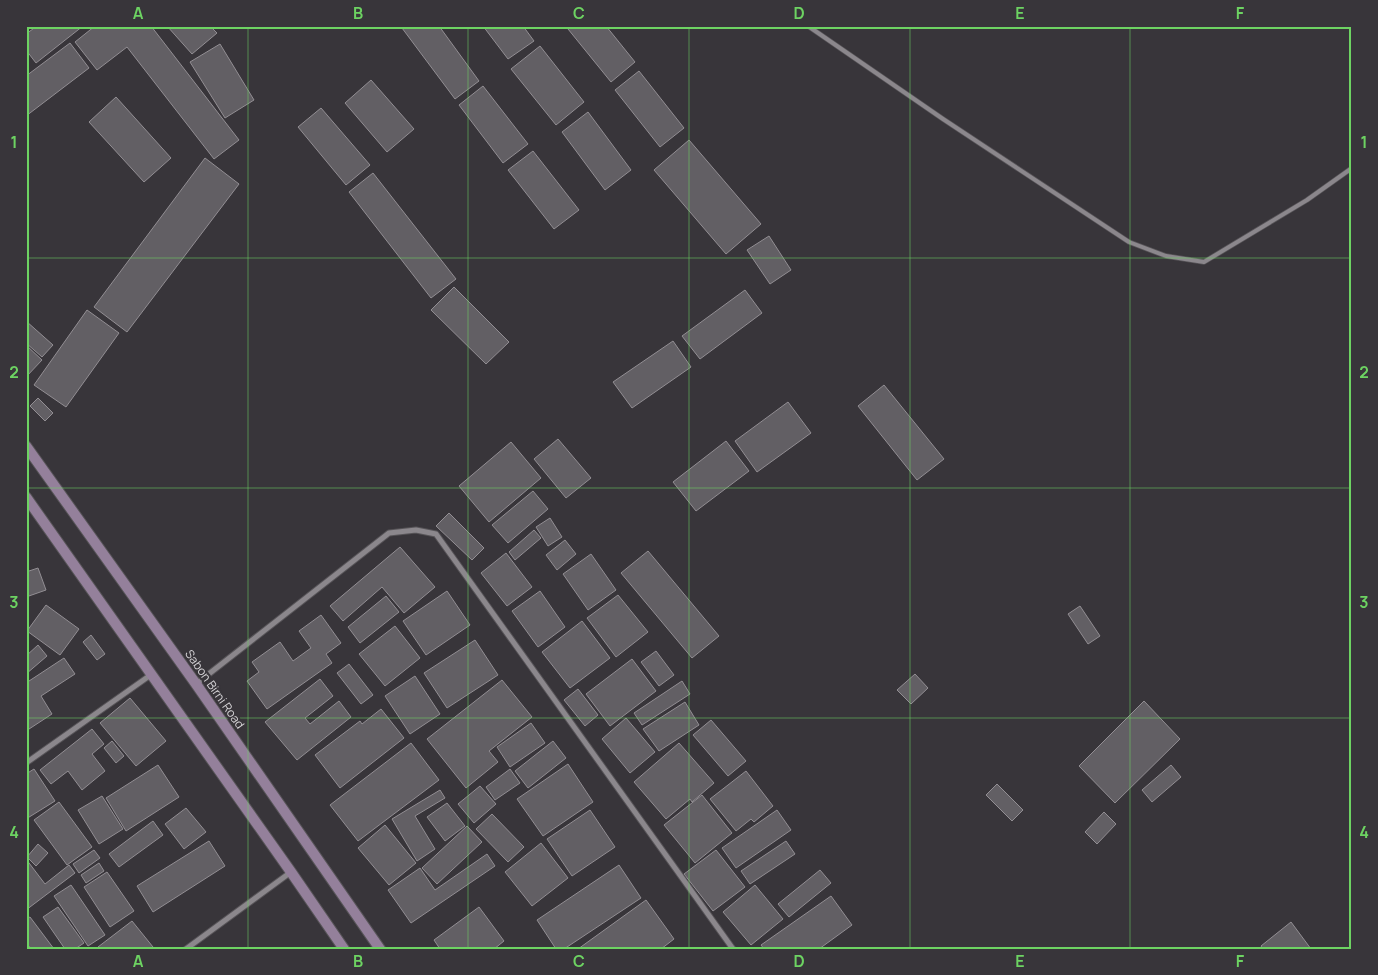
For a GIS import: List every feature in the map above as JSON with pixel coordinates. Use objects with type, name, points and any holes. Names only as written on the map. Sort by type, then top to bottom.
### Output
[{"type":"street","name":"Sabon Birni Road","points":[[26,446],[196,684],[380,949]]},
{"type":"street","points":[[26,497],[344,949]]},
{"type":"street","points":[[196,684],[389,533],[416,530],[436,534],[733,949]]},
{"type":"street","points":[[26,763],[152,674]]},
{"type":"street","points":[[186,949],[291,872]]},
{"type":"lane","points":[[808,26],[943,119],[1129,242],[1166,256],[1204,262],[1307,200],[1352,168]]},
{"type":"building","points":[[37,26],[83,26],[36,63],[26,50],[26,34]]},
{"type":"building","points":[[95,26],[151,26],[239,140],[214,159],[127,47],[97,70],[75,42]]},
{"type":"building","points":[[167,26],[210,26],[217,33],[192,54]]},
{"type":"building","points":[[404,26],[439,26],[479,81],[455,99],[402,28]]},
{"type":"building","points":[[483,26],[523,26],[534,41],[508,59]]},
{"type":"building","points":[[571,26],[606,26],[635,62],[611,82],[568,29]]},
{"type":"building","points":[[70,43],[89,68],[26,116],[26,76]]},
{"type":"building","points":[[220,44],[254,100],[225,118],[190,62]]},
{"type":"building","points":[[540,46],[584,102],[556,125],[511,69]]},
{"type":"building","points":[[639,71],[684,128],[660,147],[615,90]]},
{"type":"building","points":[[371,80],[414,129],[387,152],[345,103]]},
{"type":"building","points":[[483,86],[528,144],[503,163],[459,105]]},
{"type":"building","points":[[116,97],[171,158],[144,182],[89,122]]},
{"type":"building","points":[[321,108],[370,165],[346,185],[298,127]]},
{"type":"building","points":[[588,112],[631,170],[605,190],[562,132]]},
{"type":"building","points":[[689,140],[761,224],[726,254],[654,170]]},
{"type":"building","points":[[533,151],[579,210],[554,229],[508,170]]},
{"type":"building","points":[[205,158],[239,184],[127,332],[94,307]]},
{"type":"building","points":[[373,173],[456,279],[431,298],[349,192]]},
{"type":"building","points":[[769,236],[791,270],[770,284],[747,250]]},
{"type":"building","points":[[454,287],[509,342],[486,364],[431,310]]},
{"type":"building","points":[[745,290],[762,313],[700,359],[682,336]]},
{"type":"building","points":[[87,310],[119,333],[66,407],[34,385]]},
{"type":"building","points":[[26,321],[53,345],[42,357],[26,343]]},
{"type":"building","points":[[673,341],[691,367],[632,408],[613,382]]},
{"type":"building","points":[[26,345],[42,360],[26,377]]},
{"type":"building","points":[[884,385],[944,459],[917,480],[858,406]]},
{"type":"building","points":[[38,398],[53,413],[45,421],[30,406]]},
{"type":"building","points":[[788,402],[811,433],[757,472],[735,441]]},
{"type":"building","points":[[558,439],[591,478],[566,498],[534,459]]},
{"type":"building","points":[[726,441],[749,471],[696,511],[673,482]]},
{"type":"building","points":[[511,442],[541,478],[489,522],[459,486]]},
{"type":"building","points":[[533,491],[548,509],[508,543],[492,525]]},
{"type":"building","points":[[449,513],[484,548],[472,560],[436,526]]},
{"type":"building","points":[[550,518],[562,537],[548,546],[536,527]]},
{"type":"building","points":[[534,530],[541,538],[515,560],[509,552]]},
{"type":"building","points":[[565,540],[576,554],[557,570],[546,555]]},
{"type":"building","points":[[400,547],[435,587],[404,613],[382,587],[343,621],[330,606]]},
{"type":"building","points":[[648,551],[719,636],[692,658],[621,573]]},
{"type":"building","points":[[506,553],[532,587],[507,606],[481,573]]},
{"type":"building","points":[[591,554],[616,590],[588,610],[563,574]]},
{"type":"building","points":[[38,568],[46,590],[26,597],[26,572]]},
{"type":"building","points":[[447,591],[470,625],[426,655],[403,621]]},
{"type":"building","points":[[540,591],[565,627],[538,647],[512,611]]},
{"type":"building","points":[[618,595],[648,632],[616,657],[587,618]]},
{"type":"building","points":[[386,596],[399,612],[360,643],[348,627]]},
{"type":"building","points":[[46,605],[79,629],[60,655],[27,631]]},
{"type":"building","points":[[1080,606],[1100,636],[1088,644],[1068,614]]},
{"type":"building","points":[[321,615],[341,643],[326,654],[332,663],[267,709],[247,681],[259,672],[252,662],[280,642],[293,661],[311,648],[299,631]]},
{"type":"building","points":[[582,621],[610,658],[570,688],[542,652]]},
{"type":"building","points":[[395,626],[420,658],[385,686],[359,654]]},
{"type":"building","points":[[91,635],[105,654],[97,660],[83,642]]},
{"type":"building","points":[[475,640],[498,675],[447,708],[424,673]]},
{"type":"building","points":[[38,645],[47,656],[26,674],[26,656]]},
{"type":"building","points":[[656,651],[674,675],[659,686],[641,662]]},
{"type":"building","points":[[64,658],[75,674],[41,696],[52,714],[26,731],[26,683]]},
{"type":"building","points":[[632,659],[656,691],[610,726],[586,694]]},
{"type":"building","points":[[349,664],[373,695],[361,704],[337,673]]},
{"type":"building","points":[[915,674],[928,688],[911,704],[897,690]]},
{"type":"building","points":[[415,676],[440,714],[410,734],[385,696]]},
{"type":"building","points":[[320,679],[333,696],[305,718],[310,724],[339,701],[351,717],[297,760],[265,722]]},
{"type":"building","points":[[502,680],[532,717],[489,751],[498,762],[466,788],[427,739]]},
{"type":"building","points":[[682,681],[690,694],[642,725],[634,713]]},
{"type":"building","points":[[578,689],[598,715],[585,726],[564,700]]},
{"type":"building","points":[[130,698],[166,741],[136,766],[100,723]]},
{"type":"building","points":[[1144,701],[1180,739],[1115,803],[1079,766]]},
{"type":"building","points":[[685,702],[699,725],[659,751],[643,729]]},
{"type":"building","points":[[381,709],[404,738],[340,788],[315,755],[360,721],[362,724]]},
{"type":"building","points":[[626,718],[655,752],[630,773],[602,739]]},
{"type":"building","points":[[711,720],[746,761],[728,776],[693,735]]},
{"type":"building","points":[[531,723],[545,743],[510,767],[497,747]]},
{"type":"building","points":[[92,729],[104,744],[92,754],[105,771],[82,790],[68,771],[51,784],[40,770]]},
{"type":"building","points":[[112,741],[124,756],[116,763],[104,748]]},
{"type":"building","points":[[553,741],[566,758],[528,788],[515,771]]},
{"type":"building","points":[[411,743],[439,780],[358,841],[330,805]]},
{"type":"building","points":[[679,743],[714,783],[692,802],[690,799],[666,819],[634,782]]},
{"type":"building","points":[[568,764],[593,802],[543,836],[517,799]]},
{"type":"building","points":[[158,765],[179,797],[126,831],[106,798]]},
{"type":"building","points":[[1171,765],[1181,777],[1152,802],[1142,790]]},
{"type":"building","points":[[34,769],[55,801],[26,819],[26,774]]},
{"type":"building","points":[[510,769],[520,783],[495,800],[486,787]]},
{"type":"building","points":[[746,771],[773,806],[754,822],[751,819],[736,831],[710,799]]},
{"type":"building","points":[[997,784],[1023,810],[1012,821],[986,795]]},
{"type":"building","points":[[480,786],[496,804],[474,823],[458,804]]},
{"type":"building","points":[[440,790],[445,798],[415,816],[435,849],[417,861],[392,819]]},
{"type":"building","points":[[702,795],[732,833],[695,863],[664,825]]},
{"type":"building","points":[[102,796],[123,829],[99,844],[78,810]]},
{"type":"building","points":[[59,802],[92,847],[67,865],[34,820]]},
{"type":"building","points":[[447,803],[465,826],[445,841],[427,817]]},
{"type":"building","points":[[186,808],[206,832],[184,849],[165,824]]},
{"type":"building","points":[[590,810],[615,847],[572,876],[547,839]]},
{"type":"building","points":[[777,810],[791,830],[736,868],[722,848]]},
{"type":"building","points":[[1104,812],[1116,824],[1097,844],[1085,832]]},
{"type":"building","points":[[492,814],[524,847],[508,862],[476,829]]},
{"type":"building","points":[[153,821],[163,835],[119,867],[109,854]]},
{"type":"building","points":[[385,825],[416,863],[389,885],[358,848]]},
{"type":"building","points":[[467,826],[482,842],[437,884],[422,868]]},
{"type":"building","points":[[209,841],[225,866],[153,912],[137,886]]},
{"type":"building","points":[[786,841],[795,854],[750,884],[741,871]]},
{"type":"building","points":[[541,843],[568,878],[532,906],[505,872]]},
{"type":"building","points":[[38,844],[48,853],[36,866],[27,857]]},
{"type":"building","points":[[94,850],[100,858],[79,873],[73,864]]},
{"type":"building","points":[[716,850],[745,887],[713,911],[684,874]]},
{"type":"building","points":[[487,854],[495,866],[411,923],[388,890],[420,868],[435,890]]},
{"type":"building","points":[[26,859],[45,884],[69,865],[75,873],[26,910],[26,891],[29,889],[26,886]]},
{"type":"building","points":[[99,863],[104,871],[86,883],[81,875]]},
{"type":"building","points":[[619,865],[641,898],[564,949],[556,949],[537,920]]},
{"type":"building","points":[[820,870],[831,883],[789,917],[778,904]]},
{"type":"building","points":[[107,872],[134,911],[110,927],[84,887]]},
{"type":"building","points":[[71,885],[105,935],[88,946],[54,896]]},
{"type":"building","points":[[755,885],[783,919],[751,945],[723,912]]},
{"type":"building","points":[[831,896],[852,925],[819,949],[764,949],[761,945]]},
{"type":"building","points":[[646,900],[674,939],[661,949],[578,949]]},
{"type":"building","points":[[58,907],[84,943],[75,949],[65,949],[43,917]]},
{"type":"building","points":[[479,907],[504,941],[494,949],[440,949],[434,940]]},
{"type":"building","points":[[30,917],[54,949],[31,949],[26,942],[26,919]]},
{"type":"building","points":[[132,921],[153,947],[151,949],[100,949],[98,947]]},
{"type":"building","points":[[1291,922],[1311,949],[1263,949],[1261,946]]}]
